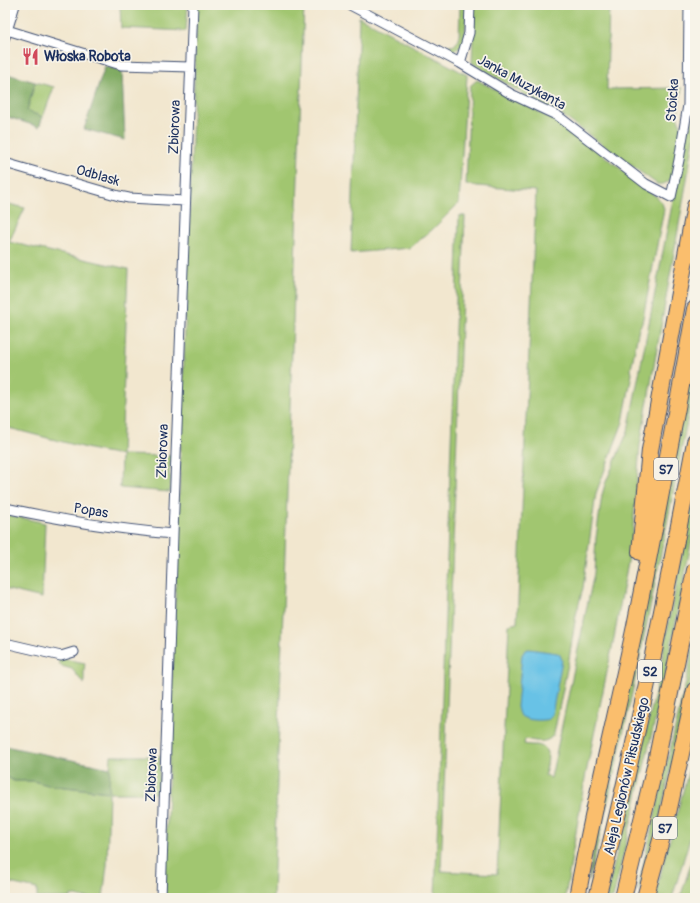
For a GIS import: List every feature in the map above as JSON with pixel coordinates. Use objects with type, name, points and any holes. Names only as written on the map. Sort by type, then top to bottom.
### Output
[{"type":"highway","points":[[634,628],[650,450],[695,206]]},
{"type":"highway","name":"S7","points":[[577,898],[591,821],[634,628],[666,470],[695,309]]},
{"type":"highway","name":"Aleja Legionów Piłsudskiego","points":[[597,898],[628,771],[657,638],[695,442]]},
{"type":"highway","name":"Aleja Legionów Piłsudskiego","points":[[623,898],[656,762],[695,570]]},
{"type":"highway","name":"S7","points":[[645,898],[666,822],[695,690]]},
{"type":"street","points":[[15,5],[6,33],[121,65],[190,67]]},
{"type":"street","name":"Zbiorowa","points":[[161,898],[193,5]]},
{"type":"street","name":"Janka Muzykanta","points":[[350,5],[460,63],[511,94],[558,116],[646,184],[671,197]]},
{"type":"street","points":[[460,63],[469,33],[470,5]]},
{"type":"street","name":"Stoicka","points":[[671,197],[688,105],[689,5]]},
{"type":"street","name":"Odblask","points":[[5,163],[119,196],[129,198],[186,201]]},
{"type":"street","name":"Popas","points":[[5,508],[118,529],[173,534]]},
{"type":"street","points":[[5,643],[61,656],[74,652]]},
{"type":"green space","points":[[120,5],[188,5],[186,31],[121,28]]},
{"type":"green space","points":[[197,5],[304,5],[273,898],[164,898]]},
{"type":"green space","points":[[460,5],[467,5],[465,40],[462,47],[449,52],[449,45],[453,46],[459,40]]},
{"type":"green space","points":[[474,5],[609,5],[607,90],[682,88],[677,116],[682,128],[672,178],[665,183],[657,184],[563,116],[472,63]]},
{"type":"green space","points":[[359,17],[467,75],[459,203],[433,229],[410,248],[351,253]]},
{"type":"green space","points":[[105,66],[122,71],[125,140],[84,129]]},
{"type":"green space","points":[[7,74],[35,82],[27,111],[43,117],[39,127],[5,116],[5,81]]},
{"type":"green space","points":[[477,80],[566,126],[658,198],[664,209],[642,323],[639,328],[631,369],[632,374],[623,422],[596,493],[583,588],[576,615],[554,734],[548,740],[544,741],[525,739],[524,744],[537,745],[545,749],[548,761],[545,775],[551,778],[594,573],[596,538],[602,495],[605,484],[628,431],[686,133],[693,121],[695,95],[695,134],[640,445],[632,540],[614,638],[585,778],[565,898],[435,898],[459,216],[465,216],[441,871],[497,874],[509,625],[517,623],[536,191],[466,185],[470,86]]},
{"type":"green space","points":[[35,82],[54,87],[43,117],[27,111]]},
{"type":"green space","points":[[5,203],[25,208],[9,242],[128,269],[121,455],[94,450],[5,427]]},
{"type":"green space","points":[[695,348],[695,379],[658,567],[632,693],[589,880],[589,872]]},
{"type":"green space","points":[[121,455],[172,456],[169,474],[171,477],[170,492],[120,488]]},
{"type":"green space","points":[[695,489],[695,522],[661,695],[613,898],[606,898],[655,694]]},
{"type":"green space","points":[[5,514],[45,523],[42,598],[5,589]]},
{"type":"green space","points":[[695,636],[695,660],[658,825],[639,892],[637,892],[686,682]]},
{"type":"green space","points":[[57,659],[85,663],[84,684],[72,669],[61,666]]},
{"type":"green space","points":[[5,746],[110,768],[109,792],[48,785],[33,781],[14,781],[5,776]]},
{"type":"green space","points":[[695,747],[695,822],[672,898],[654,898]]},
{"type":"green space","points":[[111,756],[160,756],[159,793],[109,793],[107,865],[103,898],[84,898],[71,895],[70,898],[37,898],[37,889],[5,882],[5,776],[14,781],[33,781],[48,785],[108,792]]},
{"type":"green space","points":[[695,851],[695,898],[680,898]]},
{"type":"water","points":[[529,649],[557,653],[560,655],[562,660],[552,714],[549,719],[529,719],[521,716],[518,712],[517,707],[522,655],[525,650]]},
{"type":"place","name":"Włoska Robota","points":[[31,56]]}]
